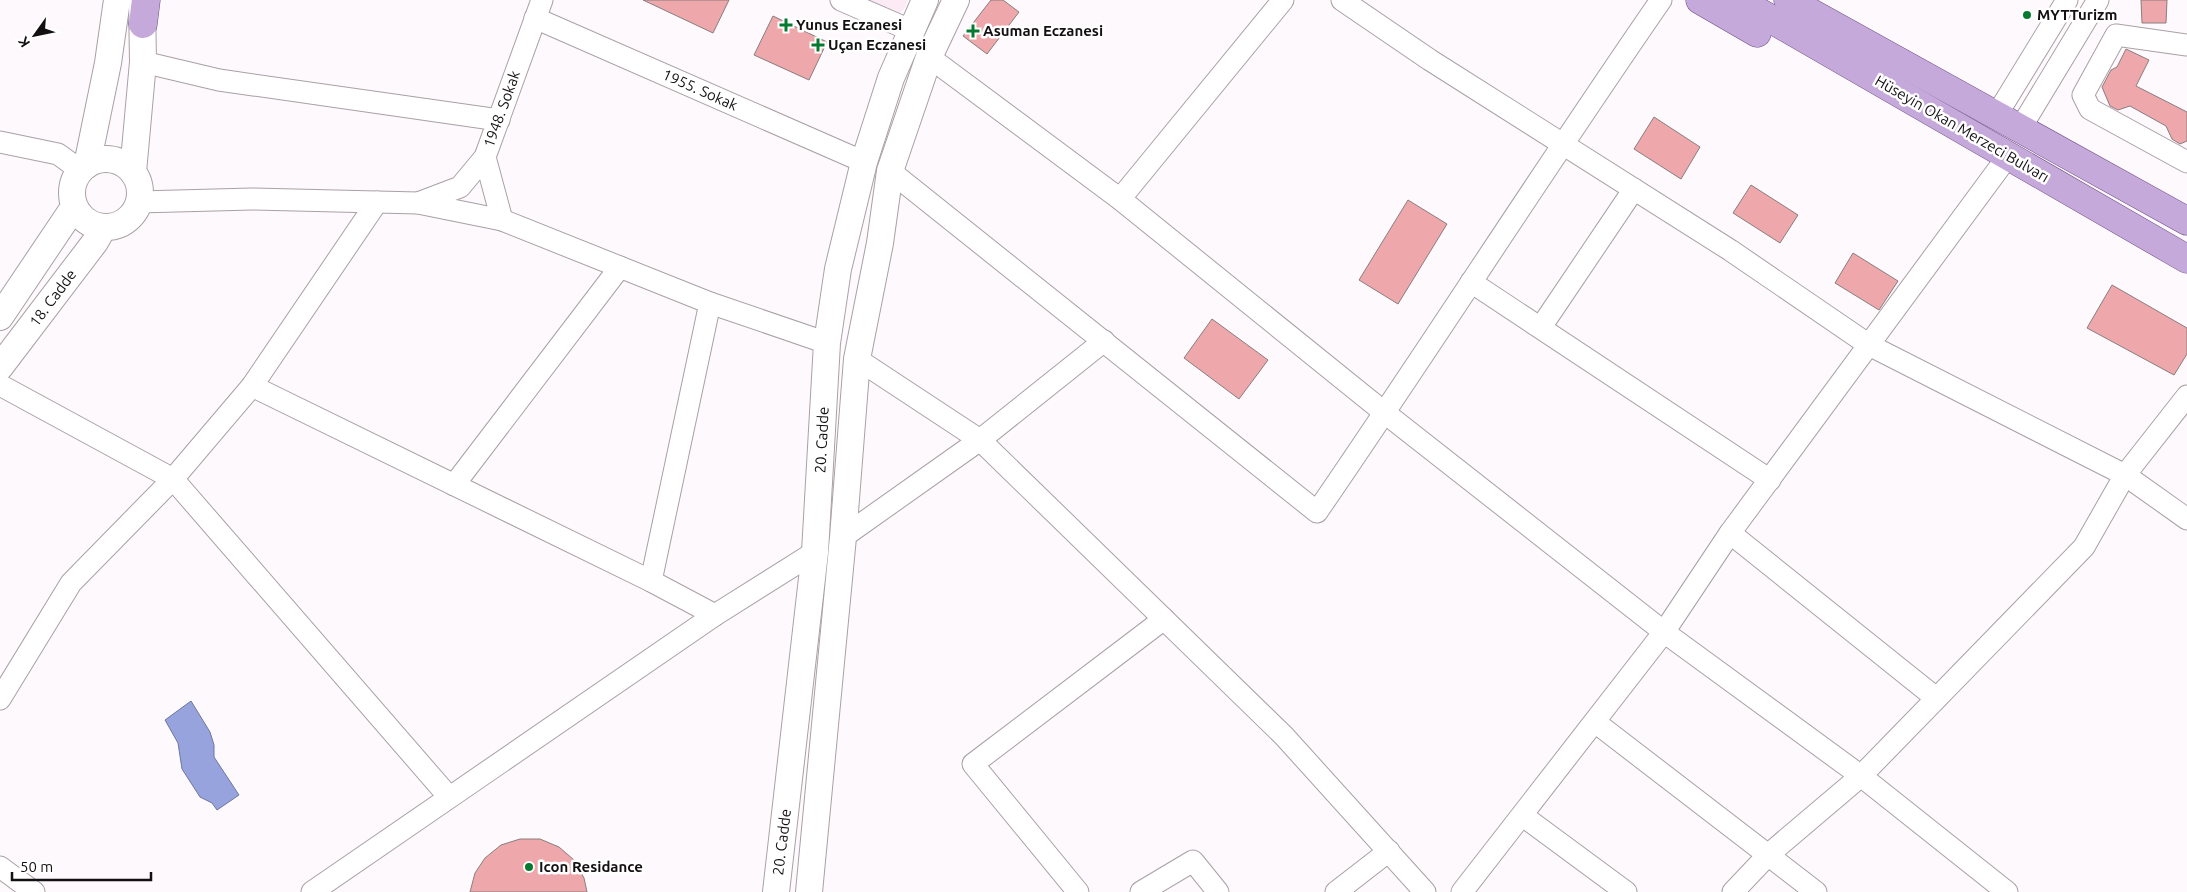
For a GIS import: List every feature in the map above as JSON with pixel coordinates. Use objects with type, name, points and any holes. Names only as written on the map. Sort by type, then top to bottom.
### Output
[{"type":"main road","points":[[1700,0],[1913,121],[2002,152]]},
{"type":"main road","name":"Hüseyin Okan Merzeci Bulvarı","points":[[1738,0],[2187,259]]},
{"type":"main road","name":"Hüseyin Okan Merzeci Bulvarı","points":[[1788,0],[2187,221]]},
{"type":"main road","points":[[1824,0],[1915,54],[1993,115]]},
{"type":"street","points":[[117,0],[107,72],[84,168],[74,182],[72,194],[74,207],[82,217],[91,225],[103,228],[119,225],[132,216],[139,202],[140,192],[132,172],[143,62],[144,8]]},
{"type":"street","points":[[841,0],[910,30]]},
{"type":"street","name":"20. Cadde","points":[[776,892],[815,552],[827,343],[838,269],[864,162],[891,78],[910,30],[925,0]]},
{"type":"street","name":"20. Cadde","points":[[810,892],[843,537],[857,359],[880,243],[890,171],[929,57],[956,0]]},
{"type":"street","points":[[1120,198],[1283,0]]},
{"type":"street","points":[[1342,0],[1430,60],[1730,250],[1869,345],[2125,475],[2187,519]]},
{"type":"street","points":[[890,171],[1317,512],[1385,413],[1562,143],[1661,0]]},
{"type":"street","points":[[1993,115],[2067,0]]},
{"type":"street","points":[[2020,130],[2098,0]]},
{"type":"street","name":"1948. Sokak","points":[[502,220],[485,156],[538,9]]},
{"type":"street","name":"1955. Sokak","points":[[538,9],[864,162]]},
{"type":"street","points":[[2187,45],[2116,35],[2084,95],[2090,109],[2187,162]]},
{"type":"street","points":[[929,57],[1120,198],[1385,413],[1664,632],[1861,776],[2007,892]]},
{"type":"street","points":[[143,62],[219,80],[499,120]]},
{"type":"street","points":[[0,142],[58,154],[84,168]]},
{"type":"street","points":[[1462,892],[1524,816],[1664,632],[1730,533],[1869,345],[2002,152]]},
{"type":"street","points":[[418,203],[460,187],[485,156]]},
{"type":"street","points":[[84,168],[100,160],[115,160],[132,172]]},
{"type":"street","points":[[1540,328],[1634,189]]},
{"type":"street","points":[[139,202],[252,198],[418,203],[502,220],[710,303],[827,343]]},
{"type":"street","points":[[0,698],[71,584],[173,479],[252,386],[377,202]]},
{"type":"street","name":"18. Cadde","points":[[0,317],[74,207]]},
{"type":"street","name":"18. Cadde","points":[[0,367],[95,242],[103,228]]},
{"type":"street","points":[[454,485],[620,267]]},
{"type":"street","points":[[1471,282],[1770,480]]},
{"type":"street","points":[[651,581],[710,303]]},
{"type":"street","points":[[843,537],[980,440],[1104,341]]},
{"type":"street","points":[[857,359],[980,440],[1284,736],[1425,892]]},
{"type":"street","points":[[0,385],[173,479],[449,797]]},
{"type":"street","points":[[252,386],[651,581],[715,615]]},
{"type":"street","points":[[1733,892],[1769,854],[1861,776],[2084,547],[2125,475],[2187,396]]},
{"type":"street","points":[[1730,533],[1936,698]]},
{"type":"street","points":[[312,892],[715,615],[815,552]]},
{"type":"street","points":[[1078,892],[973,764],[1164,619]]},
{"type":"street","points":[[1596,722],[1816,892]]},
{"type":"street","points":[[1524,816],[1626,892]]},
{"type":"street","points":[[1336,892],[1388,851]]},
{"type":"street","points":[[1141,892],[1193,862],[1218,892]]},
{"type":"street","points":[[0,867],[34,892]]},
{"type":"shaded area","points":[[868,0],[908,0],[904,9],[898,14]]},
{"type":"water","points":[[191,701],[210,732],[214,745],[214,757],[239,795],[217,810],[212,803],[200,797],[182,769],[178,743],[165,720]]},
{"type":"building","points":[[643,0],[729,0],[713,33]]},
{"type":"building","points":[[991,0],[1003,0],[1019,12],[987,54],[963,36]]},
{"type":"building","points":[[2141,0],[2167,0],[2166,23],[2142,23]]},
{"type":"building","points":[[773,16],[827,42],[809,80],[754,55]]},
{"type":"building","points":[[2126,49],[2149,60],[2136,86],[2187,112],[2187,141],[2180,144],[2172,139],[2166,126],[2130,106],[2118,110],[2110,106],[2102,87],[2111,70],[2117,67]]},
{"type":"building","points":[[1654,117],[1700,147],[1681,179],[1634,149]]},
{"type":"building","points":[[1751,185],[1798,215],[1780,243],[1733,213]]},
{"type":"building","points":[[1408,200],[1447,224],[1398,304],[1359,280]]},
{"type":"building","points":[[1853,253],[1898,281],[1879,310],[1835,283]]},
{"type":"building","points":[[2112,285],[2187,328],[2187,354],[2174,375],[2087,328]]},
{"type":"building","points":[[1212,319],[1268,360],[1239,399],[1184,358]]},
{"type":"building","name":"Icon Residance","points":[[520,839],[540,839],[559,847],[574,860],[584,878],[587,892],[470,892],[475,873],[485,858],[501,845]]},
{"type":"place","name":"MYTTurizm","points":[[2027,15]]},
{"type":"place","name":"Yunus Eczanesi","points":[[786,25]]},
{"type":"place","name":"Asuman Eczanesi","points":[[973,31]]},
{"type":"place","name":"Uçan Eczanesi","points":[[818,45]]},
{"type":"place","name":"Icon Residance","points":[[529,867]]}]
